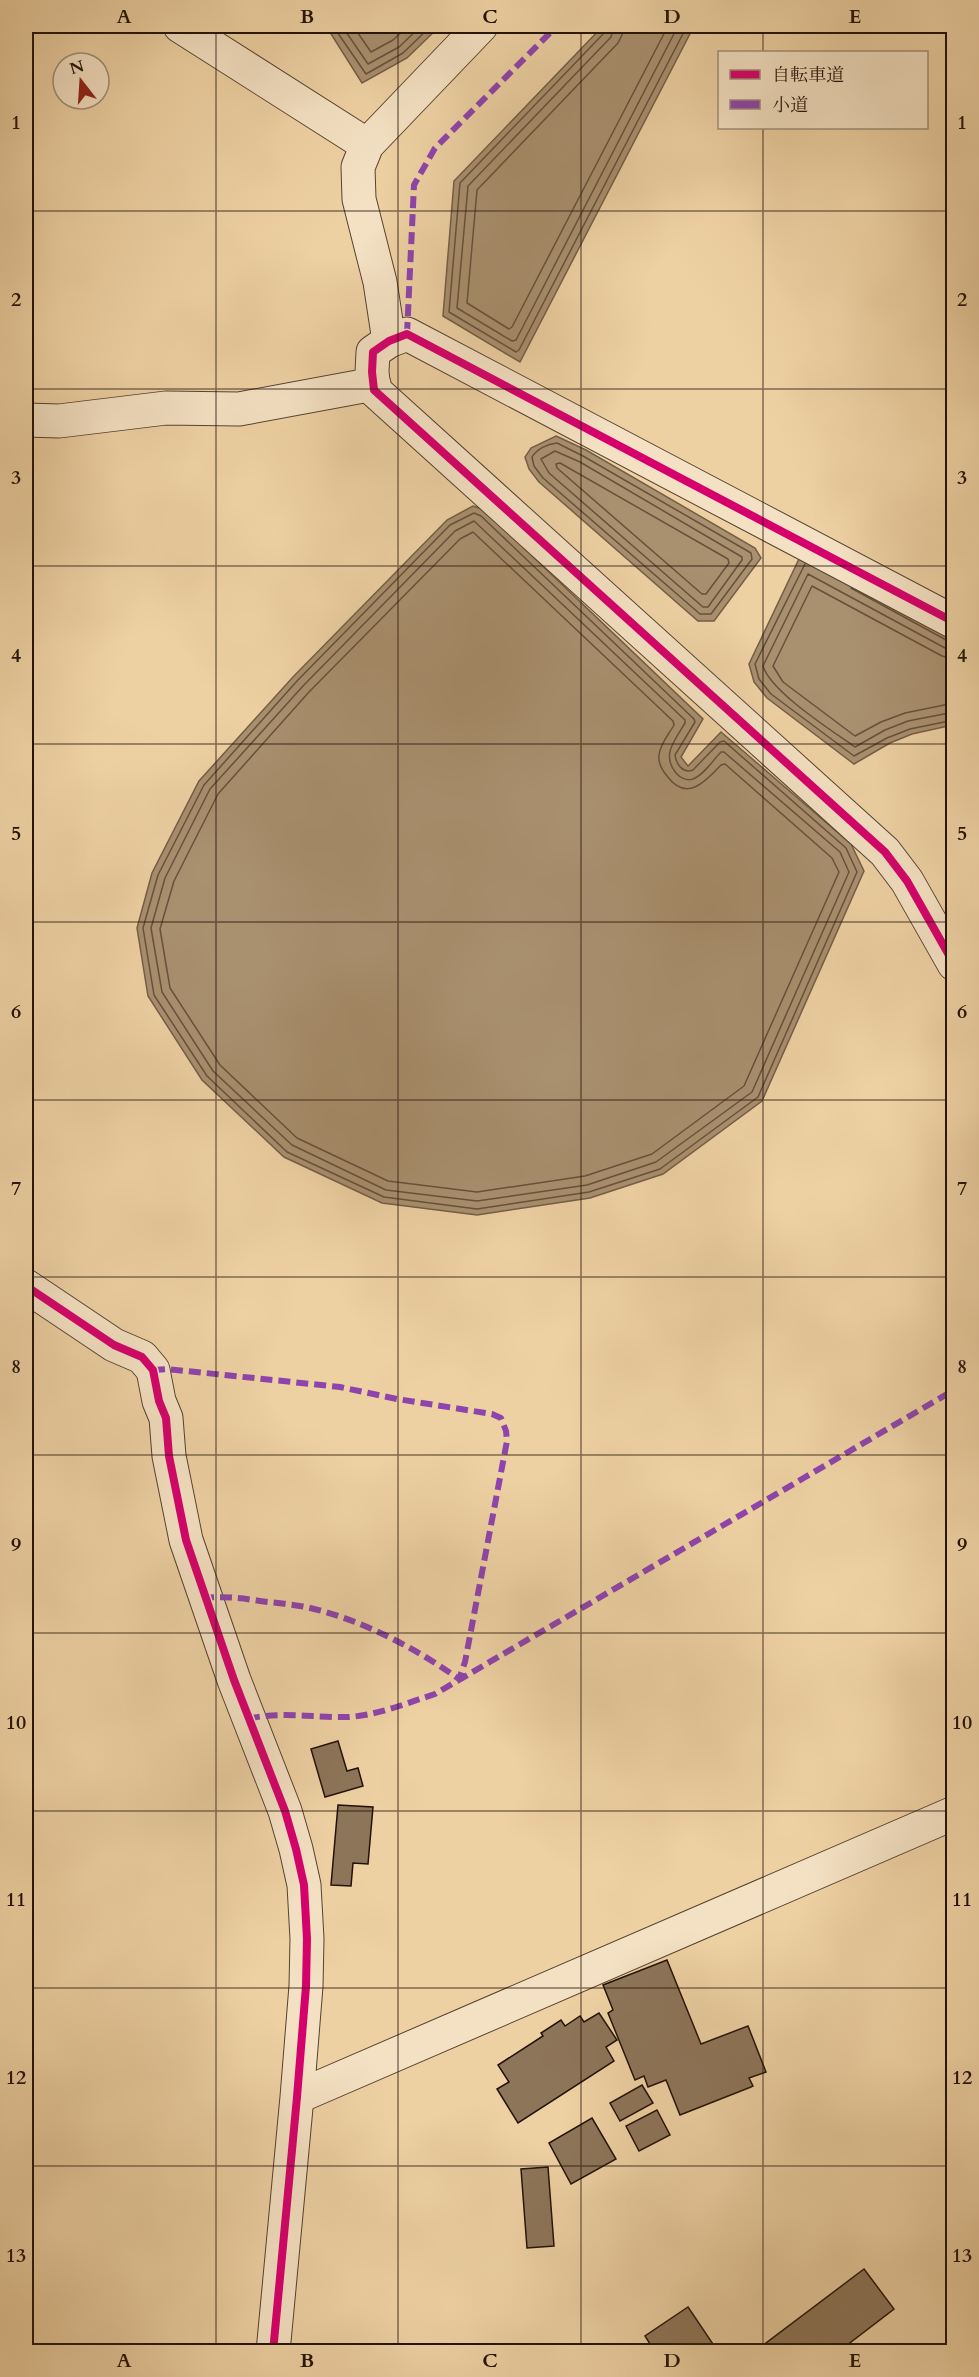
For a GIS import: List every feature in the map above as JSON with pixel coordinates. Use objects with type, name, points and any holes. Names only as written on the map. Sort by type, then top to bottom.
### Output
[{"type":"street","points":[[180,26],[367,145]]},
{"type":"street","points":[[389,341],[380,282],[359,199],[358,167],[367,145],[481,26]]},
{"type":"street","points":[[954,622],[407,334],[389,341],[373,352],[374,390],[885,852],[907,881],[954,964]]},
{"type":"street","points":[[26,420],[59,422],[166,408],[239,409],[374,384]]},
{"type":"street","points":[[26,1286],[114,1346],[142,1357],[153,1370],[159,1401],[166,1419],[172,1475],[186,1540],[248,1719],[285,1811],[304,1885],[307,1939],[306,1986],[273,2352]]},
{"type":"street","points":[[297,2097],[954,1813]]},
{"type":"water","points":[[326,26],[440,26],[407,58],[362,83]]},
{"type":"water","points":[[603,26],[694,26],[520,362],[443,316],[454,181]]},
{"type":"water","points":[[556,436],[586,450],[755,548],[761,558],[714,621],[698,621],[539,482],[529,469],[525,457],[531,448]]},
{"type":"water","points":[[473,506],[484,510],[703,719],[681,757],[688,766],[721,732],[851,844],[864,871],[762,1101],[663,1174],[590,1198],[477,1215],[382,1203],[284,1157],[202,1080],[148,996],[137,928],[152,873],[199,781],[293,677],[447,520]]},
{"type":"water","points":[[807,557],[953,637],[953,725],[912,734],[890,743],[854,764],[767,698],[754,682],[749,664],[799,559]]},
{"type":"building","points":[[338,1741],[347,1771],[358,1768],[363,1786],[325,1797],[311,1749]]},
{"type":"building","points":[[338,1805],[373,1807],[368,1864],[353,1863],[351,1886],[331,1885]]},
{"type":"building","points":[[667,1960],[701,2044],[748,2026],[766,2072],[749,2078],[753,2086],[680,2115],[666,2080],[648,2087],[644,2076],[635,2080],[608,2013],[613,2010],[603,1985]]},
{"type":"building","points":[[599,2013],[617,2040],[606,2047],[614,2061],[518,2123],[497,2089],[509,2082],[498,2065],[543,2036],[541,2033],[561,2020],[565,2026],[580,2016],[584,2022]]},
{"type":"building","points":[[642,2085],[653,2103],[620,2121],[610,2103]]},
{"type":"building","points":[[657,2110],[670,2135],[639,2151],[626,2126]]},
{"type":"building","points":[[592,2118],[616,2159],[571,2184],[549,2143]]},
{"type":"building","points":[[548,2167],[554,2246],[527,2248],[521,2169]]},
{"type":"building","points":[[864,2269],[894,2309],[838,2352],[754,2352]]},
{"type":"building","points":[[688,2307],[717,2350],[714,2352],[655,2352],[645,2336]]},
{"type":"marked path","points":[[407,334],[414,185],[435,148],[557,26]]},
{"type":"marked path","points":[[153,1370],[167,1369],[340,1387],[397,1399],[492,1414],[501,1418],[506,1431],[507,1441],[465,1662],[459,1679],[405,1645],[326,1612],[246,1599],[205,1598]]},
{"type":"marked path","points":[[248,1719],[272,1715],[360,1716],[435,1694],[954,1390]]},
{"type":"cycle path","points":[[954,622],[407,334],[389,341],[373,352],[374,390],[885,852],[907,881],[954,964]]},
{"type":"cycle path","points":[[26,1286],[114,1345],[142,1357],[153,1370],[159,1401],[166,1418],[169,1456],[186,1540],[234,1680],[285,1811],[296,1849],[304,1885],[307,1939],[306,1986],[273,2352]]}]
